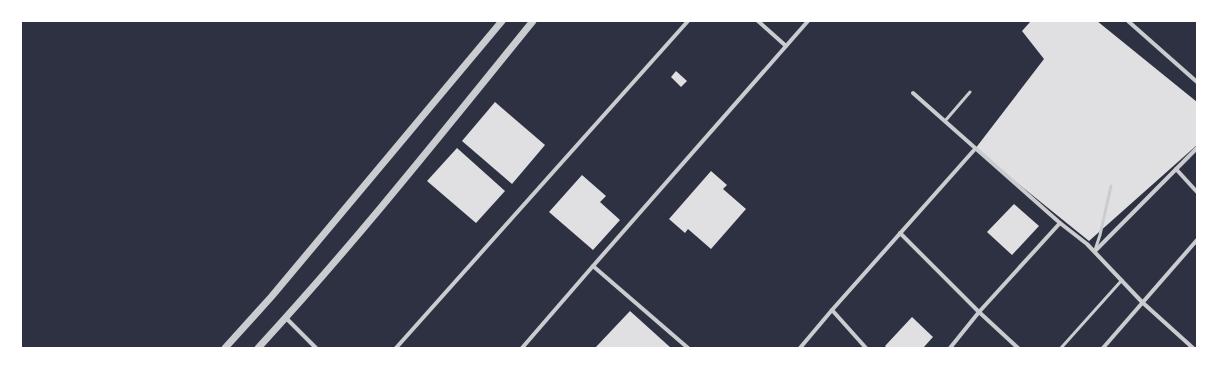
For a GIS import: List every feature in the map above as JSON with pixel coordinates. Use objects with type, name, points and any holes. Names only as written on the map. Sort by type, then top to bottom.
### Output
[{"type":"street","points":[[225,348],[272,296],[502,21]]},
{"type":"street","points":[[258,348],[286,318],[382,207],[533,21]]},
{"type":"street","points":[[396,348],[688,21]]},
{"type":"street","points":[[758,21],[786,46]]},
{"type":"street","points":[[522,348],[808,21]]},
{"type":"street","points":[[1128,21],[1197,82]]},
{"type":"street","points":[[913,93],[975,149],[1095,252],[1142,302],[1193,348]]},
{"type":"street","points":[[1095,252],[1197,148]]},
{"type":"street","points":[[800,348],[975,149]]},
{"type":"street","points":[[1176,169],[1197,192]]},
{"type":"street","points":[[950,348],[979,312],[1060,223]]},
{"type":"street","points":[[900,234],[979,312],[1018,348]]},
{"type":"street","points":[[1102,348],[1197,240]]},
{"type":"street","points":[[593,266],[688,348]]},
{"type":"street","points":[[832,310],[866,348]]},
{"type":"street","points":[[286,318],[316,348]]},
{"type":"lane","points":[[944,121],[970,92]]},
{"type":"lane","points":[[1095,252],[1111,186]]},
{"type":"lane","points":[[1061,348],[1122,280]]},
{"type":"building","points":[[1031,21],[1097,21],[1197,102],[1197,145],[1089,241],[975,149],[1044,59],[1022,31]]},
{"type":"building","points":[[676,71],[687,81],[681,87],[671,77]]},
{"type":"building","points":[[495,102],[545,145],[512,184],[462,141]]},
{"type":"building","points":[[457,148],[505,191],[476,223],[427,181]]},
{"type":"building","points":[[711,171],[727,185],[723,189],[746,209],[711,249],[688,229],[685,233],[669,219]]},
{"type":"building","points":[[582,175],[606,196],[600,202],[620,220],[593,250],[549,212]]},
{"type":"building","points":[[1014,204],[1039,226],[1012,255],[987,232]]},
{"type":"building","points":[[630,311],[671,348],[595,348]]},
{"type":"building","points":[[912,317],[933,337],[923,348],[887,348],[885,346]]}]
